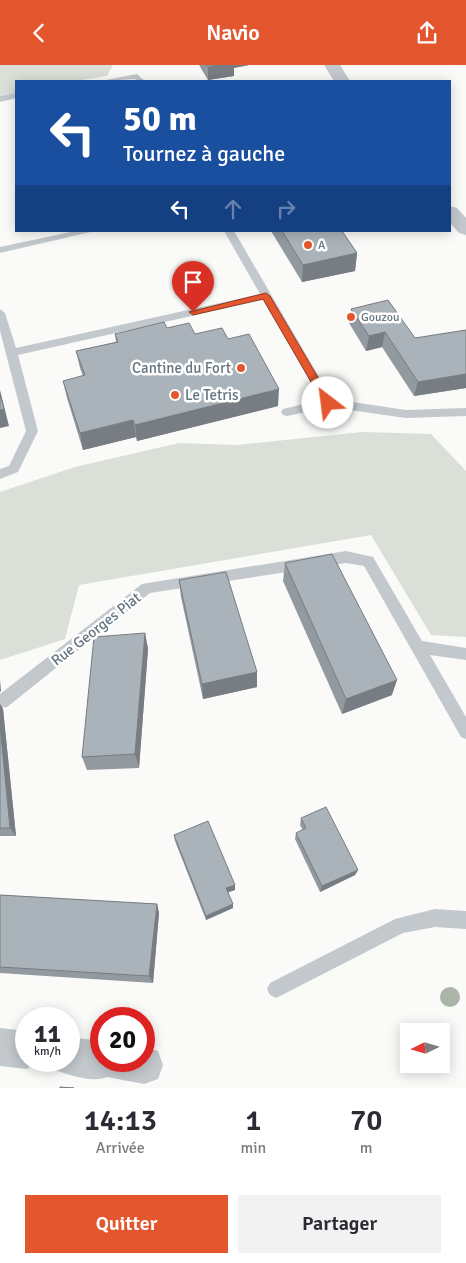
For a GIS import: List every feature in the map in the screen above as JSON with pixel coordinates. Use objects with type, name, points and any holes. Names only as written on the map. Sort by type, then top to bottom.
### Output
[{"type":"street","points":[[332,65],[341,80]]},
{"type":"street","points":[[451,214],[466,229]]},
{"type":"street","points":[[0,1047],[15,1049]]},
{"type":"lane","points":[[112,80],[138,76],[140,80]]},
{"type":"lane","points":[[0,99],[15,96]]},
{"type":"lane","points":[[0,250],[85,232]]},
{"type":"lane","points":[[230,232],[328,403]]},
{"type":"lane","points":[[12,353],[266,296]]},
{"type":"lane","points":[[0,313],[32,431],[14,469],[0,474]]},
{"type":"lane","points":[[287,412],[328,403],[406,414],[466,412]]},
{"type":"lane","name":"Rue Georges Piat","points":[[2,702],[147,588],[346,557],[368,561],[466,732]]},
{"type":"lane","points":[[417,647],[466,654]]},
{"type":"lane","points":[[276,989],[401,925],[435,918],[466,920]]},
{"type":"shaded area","points":[[0,65],[113,65],[107,76],[82,80],[15,80],[15,93],[0,96]]},
{"type":"shaded area","points":[[362,432],[431,434],[466,471],[466,637],[431,635],[371,535],[79,585],[65,639],[0,660],[0,492],[75,467],[179,443],[236,445]]},
{"type":"building","points":[[283,232],[343,232],[357,253],[303,265]]},
{"type":"building","points":[[388,300],[415,338],[466,330],[466,374],[418,382],[385,332],[369,336],[351,309]]},
{"type":"building","name":"Le Tetris","points":[[164,322],[167,328],[189,323],[195,334],[222,328],[228,339],[249,334],[279,389],[135,425],[133,420],[80,433],[63,381],[85,375],[76,351],[118,342],[115,334]]},
{"type":"building","points":[[0,394],[4,409],[0,410]]},
{"type":"building","points":[[332,554],[397,680],[346,699],[285,563]]},
{"type":"building","points":[[226,572],[257,672],[202,684],[179,580]]},
{"type":"building","points":[[145,633],[135,754],[82,757],[94,637]]},
{"type":"building","points":[[0,725],[10,828],[0,828]]},
{"type":"building","points":[[326,807],[358,870],[322,886],[296,833],[306,828],[301,818]]},
{"type":"building","points":[[208,821],[235,885],[226,888],[233,904],[206,916],[174,835]]},
{"type":"building","points":[[0,895],[157,904],[149,976],[0,967]]},
{"type":"place","name":"A","points":[[308,245]]},
{"type":"place","name":"Gouzou","points":[[351,317]]},
{"type":"place","name":"Cantine du Fort","points":[[241,368]]},
{"type":"place","name":"Le Tetris","points":[[175,395]]},
{"type":"route","points":[[193,312],[266,296],[328,403]]}]
